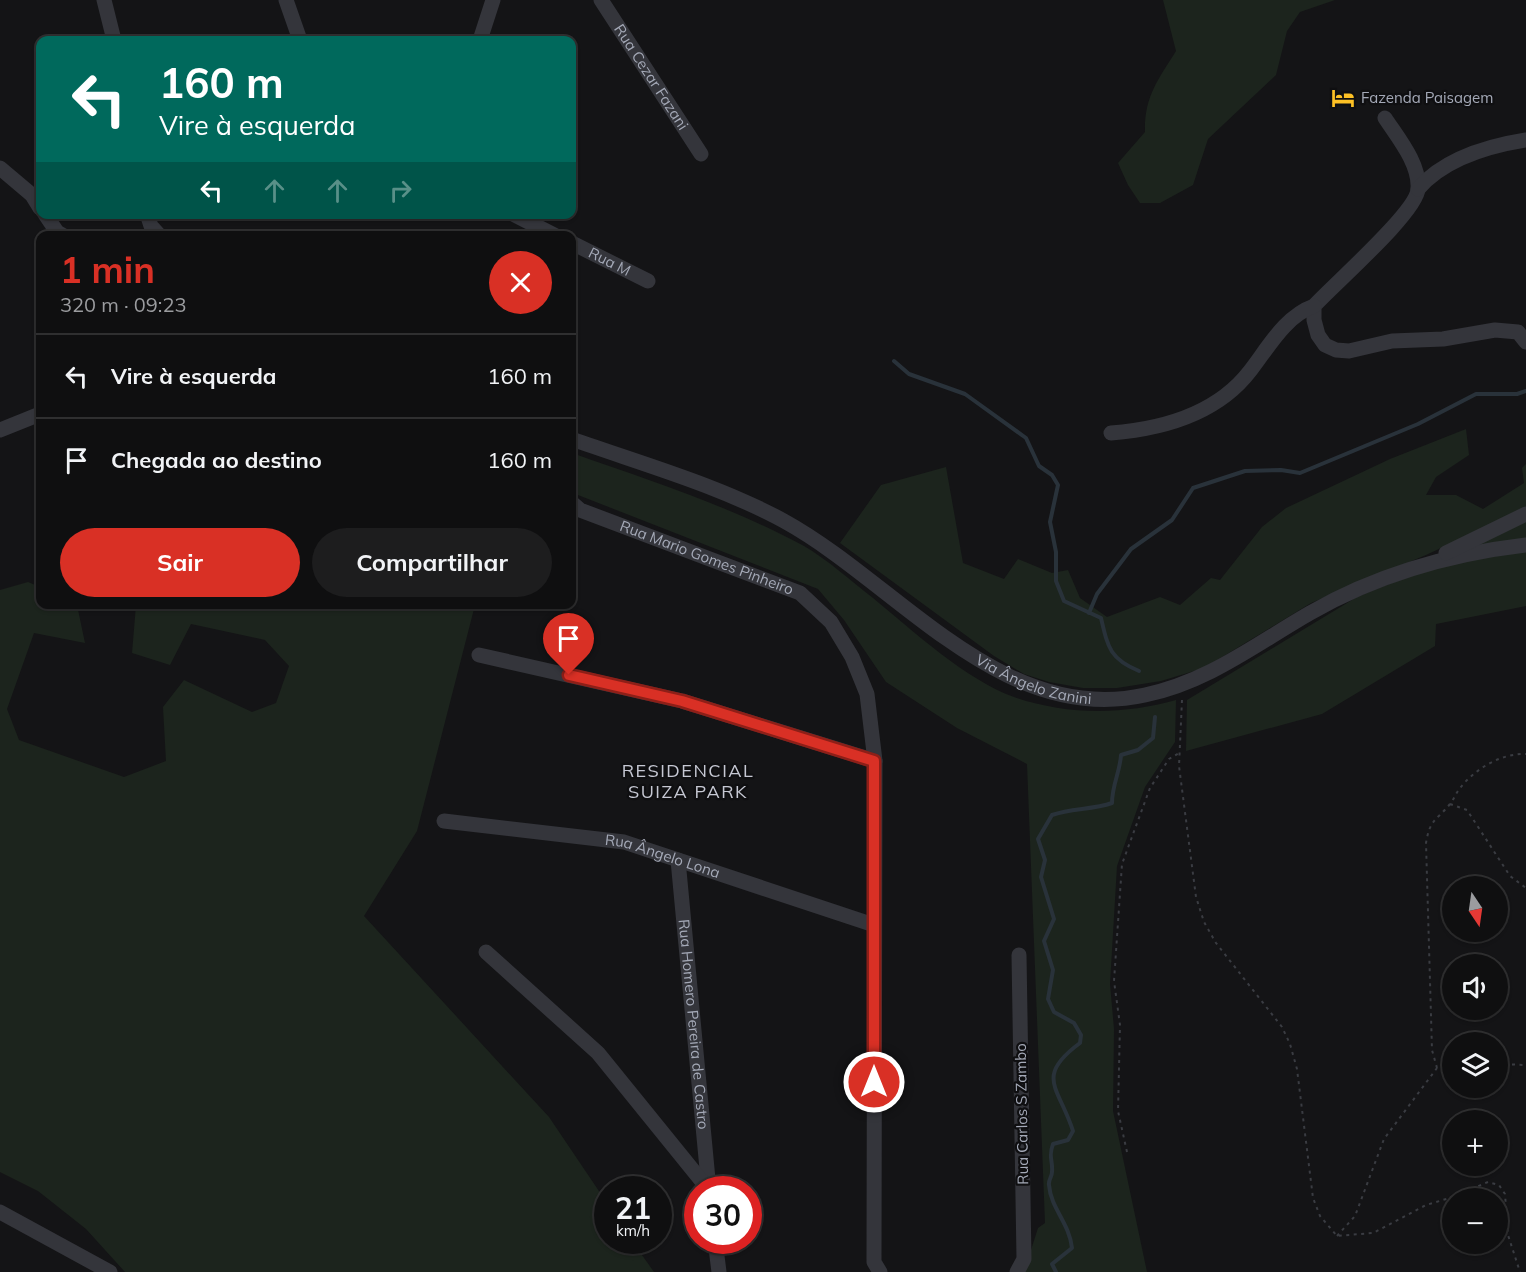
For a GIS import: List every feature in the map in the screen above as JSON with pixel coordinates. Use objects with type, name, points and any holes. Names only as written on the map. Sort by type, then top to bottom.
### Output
[{"type":"street","points":[[104,0],[113,36]]},
{"type":"street","points":[[286,0],[299,36]]},
{"type":"street","points":[[481,36],[493,0]]},
{"type":"street","name":"Rua Cezar Fazani","points":[[601,0],[701,154]]},
{"type":"street","points":[[1385,118],[1404,146],[1418,189]]},
{"type":"street","points":[[1111,433],[1132,431],[1197,414],[1227,396],[1250,372],[1288,323],[1305,309],[1314,306],[1392,227],[1415,199],[1418,189],[1432,173],[1487,148],[1526,140]]},
{"type":"street","points":[[0,168],[32,195],[36,202]]},
{"type":"street","points":[[523,219],[546,231]]},
{"type":"street","name":"Rua M","points":[[576,245],[648,281]]},
{"type":"street","points":[[1314,306],[1314,320],[1318,335],[1325,345],[1336,350],[1349,351],[1392,341],[1443,339],[1496,330],[1523,331]]},
{"type":"street","points":[[0,430],[36,416]]},
{"type":"street","name":"Via Ângelo Zanini","points":[[576,440],[697,484],[783,521],[844,560],[972,656],[1036,689],[1107,699],[1143,696],[1183,685],[1217,670],[1312,612],[1350,592],[1430,561],[1526,545]]},
{"type":"street","name":"Rua Mario Gomes Pinheiro","points":[[576,506],[580,510],[800,593],[831,622],[852,657],[867,694],[874,761]]},
{"type":"street","points":[[1430,561],[1526,514]]},
{"type":"street","points":[[480,655],[682,701],[874,761],[874,1262],[880,1272]]},
{"type":"street","name":"Rua Ângelo Lona","points":[[444,821],[624,842],[874,925]]},
{"type":"street","name":"Rua Homero Pereira de Castro","points":[[678,860],[708,1176]]},
{"type":"street","points":[[486,952],[598,1053],[698,1176]]},
{"type":"street","name":"Rua Carlos S Zambo","points":[[1017,1272],[1024,1259],[1019,955]]},
{"type":"street","points":[[0,1212],[110,1272]]},
{"type":"street","points":[[717,1254],[719,1272]]},
{"type":"path","points":[[1183,685],[1179,766],[1196,897],[1204,922],[1216,943],[1282,1027],[1290,1044],[1297,1069],[1313,1198],[1320,1216],[1337,1236]]},
{"type":"path","points":[[1127,1152],[1118,1111],[1120,1024],[1114,981],[1122,864],[1150,788],[1168,759],[1180,752]]},
{"type":"path","points":[[1437,1068],[1432,1050],[1426,843],[1429,826],[1450,804],[1472,774],[1497,760],[1516,754],[1526,754]]},
{"type":"path","points":[[1450,804],[1467,810],[1510,876],[1526,888]]},
{"type":"path","points":[[1508,1064],[1526,1065]]},
{"type":"path","points":[[1337,1236],[1355,1216],[1384,1139],[1437,1068],[1442,1067]]},
{"type":"path","points":[[1337,1236],[1373,1233],[1426,1205],[1453,1197],[1488,1182],[1499,1185],[1505,1194],[1508,1235],[1520,1272]]},
{"type":"shaded area","points":[[1163,0],[1335,0],[1300,12],[1287,31],[1276,75],[1208,139],[1193,185],[1160,203],[1140,203],[1128,185],[1118,163],[1145,132],[1147,109],[1153,89],[1176,51]]},
{"type":"shaded area","points":[[1466,429],[1469,455],[1436,477],[1426,495],[1456,495],[1483,509],[1524,483],[1522,468],[1526,464],[1526,508],[1426,555],[1311,603],[1204,668],[1161,681],[1117,688],[1083,688],[1049,682],[1024,674],[994,656],[840,543],[881,485],[946,467],[963,563],[1004,579],[1018,559],[1052,573],[1068,570],[1080,598],[1107,617],[1160,597],[1180,605],[1211,578],[1220,580],[1262,527],[1286,508],[1390,459]]},
{"type":"shaded area","points":[[576,454],[661,484],[748,519],[804,546],[822,558],[959,667],[977,679],[1014,697],[1054,707],[1095,711],[1136,708],[1176,700],[1175,742],[1145,787],[1117,866],[1110,984],[1114,1029],[1113,1111],[1147,1272],[1017,1272],[1031,1250],[1038,1228],[1045,1223],[1027,764],[957,728],[886,682],[844,620],[818,589],[576,493]]},
{"type":"shaded area","points":[[1526,521],[1526,538],[1474,546]]},
{"type":"shaded area","points":[[1526,551],[1526,606],[1436,624],[1435,646],[1322,714],[1186,751],[1187,700],[1357,597],[1431,567]]},
{"type":"shaded area","points":[[28,582],[36,585],[36,609],[78,609],[85,643],[34,633],[7,709],[19,740],[124,777],[166,761],[163,707],[184,680],[252,712],[276,703],[289,666],[265,640],[191,624],[170,665],[132,653],[136,609],[474,609],[417,831],[364,916],[549,1117],[594,1184],[594,1254],[641,1254],[654,1272],[125,1272],[86,1229],[38,1191],[0,1172],[0,590]]},
{"type":"waterway","points":[[894,361],[909,374],[965,394],[1026,438],[1039,466],[1052,475],[1058,485],[1050,522],[1056,552],[1056,581],[1064,601],[1101,618],[1108,645],[1116,657],[1139,671]]},
{"type":"waterway","points":[[1089,613],[1097,594],[1131,549],[1172,520],[1193,488],[1245,471],[1281,470],[1300,473],[1418,424],[1476,394],[1517,394],[1526,391]]},
{"type":"waterway","points":[[1056,1272],[1052,1264],[1072,1248],[1050,1194],[1051,1152],[1053,1144],[1068,1140],[1073,1131],[1057,1093],[1054,1074],[1066,1055],[1080,1043],[1081,1035],[1074,1023],[1054,1012],[1048,999],[1053,970],[1044,941],[1054,919],[1041,877],[1045,860],[1038,839],[1052,815],[1112,803],[1121,755],[1138,750],[1153,738],[1155,717]]},
{"type":"place","name":"Fazenda Paisagem","points":[[1343,98]]},
{"type":"district","name":"RESIDENCIAL SUIZA PARK","points":[[688,781]]},
{"type":"route","points":[[569,675],[682,701],[874,761],[874,1082]]}]
